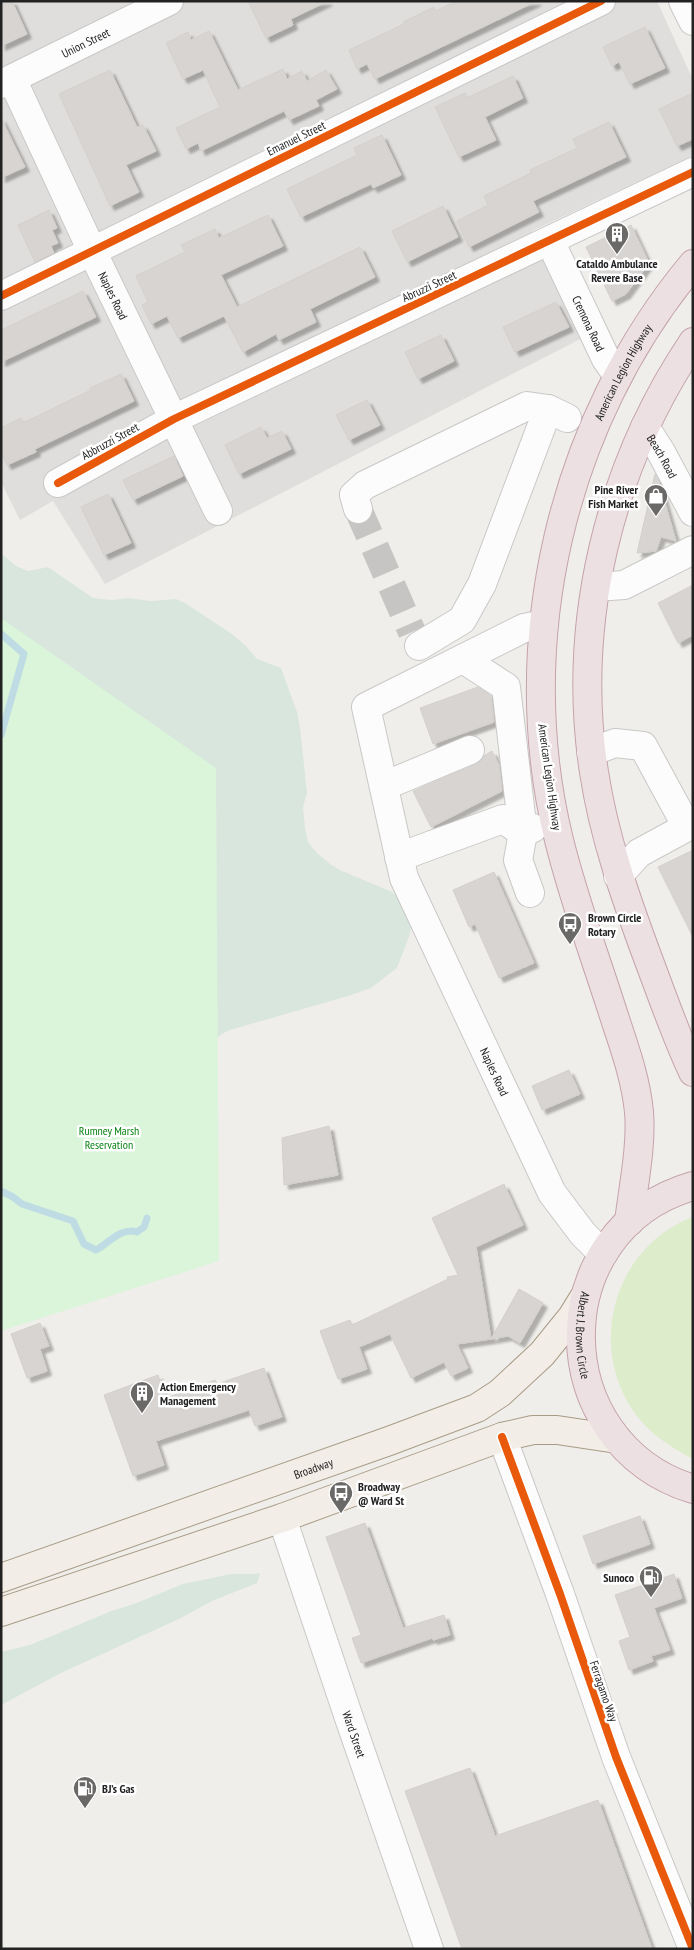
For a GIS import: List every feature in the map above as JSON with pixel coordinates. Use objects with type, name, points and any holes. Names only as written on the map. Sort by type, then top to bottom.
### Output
[{"type":"highway","name":"American Legion Highway","points":[[629,1222],[639,1144],[640,1114],[630,1064],[570,879],[550,797],[542,713],[544,624],[553,562],[569,497],[591,434],[618,376],[654,317],[693,264]]},
{"type":"highway","points":[[693,342],[670,378],[645,427],[630,460],[615,505],[604,544],[596,587],[588,668],[591,752],[602,815],[618,876],[662,997],[693,1072]]},
{"type":"highway","name":"Albert J. Brown Circle","points":[[693,1186],[655,1202],[629,1222],[603,1254],[592,1275],[585,1296],[580,1330],[582,1365],[594,1404],[617,1439],[628,1452],[654,1472],[693,1489]]},
{"type":"main road","name":"Broadway","points":[[1,1578],[477,1408],[500,1393],[542,1354],[572,1317],[585,1296]]},
{"type":"main road","points":[[1,1612],[282,1518],[502,1437],[533,1430],[557,1430],[617,1439]]},
{"type":"street","name":"Union Street","points":[[7,81],[169,1]]},
{"type":"street","name":"Emanuel Street","points":[[1,296],[601,1]]},
{"type":"street","points":[[683,1],[693,21]]},
{"type":"street","name":"Naples Road","points":[[7,81],[218,511]]},
{"type":"street","name":"Abruzzi Street","points":[[174,419],[693,172]]},
{"type":"street","name":"Cremona Road","points":[[550,241],[606,359],[618,376]]},
{"type":"street","points":[[358,510],[354,495],[365,484],[527,406],[558,413],[482,584],[462,620],[416,639],[432,674],[524,628],[544,624]]},
{"type":"street","name":"Abbruzzi Street","points":[[58,483],[174,419]]},
{"type":"street","name":"Beach Road","points":[[645,427],[661,452],[693,512]]},
{"type":"street","points":[[596,587],[624,585],[693,550]]},
{"type":"street","points":[[463,659],[515,689],[523,833],[518,860],[530,893]]},
{"type":"street","name":"Naples Road","points":[[432,674],[366,707],[402,868],[552,1193],[583,1234],[603,1254]]},
{"type":"street","points":[[591,752],[615,742],[643,746],[690,833],[639,853],[618,876]]},
{"type":"street","points":[[384,786],[470,750]]},
{"type":"street","points":[[523,833],[538,826],[550,797]]},
{"type":"street","points":[[402,868],[503,819],[523,833]]},
{"type":"street","name":"Ferragamo Way","points":[[502,1437],[560,1594],[616,1757],[693,1949]]},
{"type":"street","name":"Ward Street","points":[[282,1518],[429,1949]]},
{"type":"shaded area","points":[[1,1],[657,1],[693,80],[693,156],[532,231],[586,336],[105,584],[53,501],[20,520],[1,482]]},
{"type":"green space","points":[[1,553],[16,566],[28,571],[48,567],[93,598],[112,600],[128,598],[151,601],[176,599],[232,634],[257,659],[281,668],[297,712],[300,727],[307,793],[303,807],[308,842],[330,864],[390,891],[408,904],[412,924],[397,968],[371,988],[227,1031],[171,1067],[1,1275]]},
{"type":"green space","name":"Rumney Marsh Reservation","points":[[1,618],[216,768],[219,1261],[1,1331]]},
{"type":"green space","points":[[693,1217],[693,1459],[653,1433],[634,1412],[621,1389],[614,1365],[611,1340],[613,1315],[620,1291],[631,1268],[646,1248],[666,1231]]},
{"type":"green space","points":[[260,1573],[257,1583],[212,1601],[181,1618],[61,1673],[1,1705],[1,1652],[30,1645],[183,1584],[231,1574]]},
{"type":"building","points":[[1,1],[12,1],[27,34],[1,46]]},
{"type":"building","points":[[248,1],[328,1],[291,19],[293,25],[266,38]]},
{"type":"building","points":[[456,1],[537,1],[375,79],[367,64],[357,69],[349,50],[404,24],[403,22],[434,7],[436,11]]},
{"type":"building","points":[[645,27],[665,68],[630,84],[619,62],[612,66],[603,47]]},
{"type":"building","points":[[209,31],[238,90],[283,69],[287,79],[302,71],[307,81],[326,70],[337,89],[316,100],[319,106],[289,120],[284,111],[201,151],[198,143],[186,149],[176,128],[220,107],[203,70],[183,79],[166,43],[188,32],[191,40]]},
{"type":"building","points":[[110,70],[137,127],[143,125],[156,151],[126,165],[139,192],[110,206],[59,94]]},
{"type":"building","points":[[513,76],[523,98],[485,117],[496,140],[459,157],[435,107],[465,93],[467,98]]},
{"type":"building","points":[[693,93],[693,139],[677,146],[659,109]]},
{"type":"building","points":[[1,118],[25,167],[1,178]]},
{"type":"building","points":[[609,122],[626,157],[533,201],[539,212],[469,247],[457,221],[488,205],[484,196],[531,173],[530,170],[577,148],[573,139]]},
{"type":"building","points":[[382,135],[401,175],[373,188],[371,184],[301,217],[287,189],[357,155],[354,148]]},
{"type":"building","points":[[443,206],[458,237],[407,262],[392,231]]},
{"type":"building","points":[[49,210],[57,228],[52,230],[58,243],[51,246],[54,253],[35,262],[18,225]]},
{"type":"building","points":[[268,215],[283,246],[221,275],[237,307],[360,247],[375,277],[310,309],[316,322],[279,340],[276,334],[243,352],[224,316],[178,338],[167,316],[151,324],[142,305],[148,302],[136,276],[185,252],[181,245],[215,229],[219,238]]},
{"type":"building","name":"Cataldo Ambulance Revere Base","points":[[631,225],[649,263],[626,294],[612,301],[586,247]]},
{"type":"building","points":[[83,291],[96,317],[1,362],[1,330]]},
{"type":"building","points":[[556,302],[569,327],[515,352],[503,327]]},
{"type":"building","points":[[441,335],[454,361],[418,379],[405,352]]},
{"type":"building","points":[[121,374],[134,401],[35,449],[36,452],[7,465],[1,453],[1,428],[21,418],[23,423]]},
{"type":"building","points":[[367,400],[380,425],[349,440],[336,415]]},
{"type":"building","points":[[261,427],[267,438],[282,431],[291,449],[239,474],[225,445]]},
{"type":"building","points":[[174,456],[183,476],[133,500],[123,480]]},
{"type":"building","name":"Pine River Fish Market","points":[[655,474],[676,541],[661,537],[656,551],[637,553]]},
{"type":"building","points":[[108,494],[131,543],[104,555],[81,507]]},
{"type":"building","points":[[693,585],[693,635],[678,643],[658,603]]},
{"type":"building","points":[[478,687],[491,696],[494,722],[433,744],[420,708]]},
{"type":"building","points":[[492,751],[499,765],[502,791],[431,827],[413,791],[476,764]]},
{"type":"building","points":[[693,850],[693,937],[658,867]]},
{"type":"building","points":[[494,872],[534,963],[499,978],[475,924],[469,927],[453,890]]},
{"type":"building","points":[[569,1070],[580,1094],[542,1110],[532,1086]]},
{"type":"building","points":[[329,1126],[338,1175],[284,1185],[282,1138]]},
{"type":"building","points":[[504,1184],[523,1225],[476,1247],[491,1339],[457,1344],[468,1368],[451,1376],[444,1362],[411,1378],[390,1334],[359,1347],[367,1369],[338,1379],[320,1331],[350,1320],[352,1325],[448,1279],[447,1277],[458,1275],[432,1218]]},
{"type":"building","points":[[519,1289],[543,1303],[520,1343],[508,1336],[491,1339]]},
{"type":"building","points":[[40,1323],[49,1346],[40,1349],[47,1371],[27,1378],[11,1334]]},
{"type":"building","points":[[264,1368],[282,1417],[255,1426],[249,1410],[156,1441],[164,1465],[133,1476],[104,1395],[158,1375],[166,1398],[215,1380],[217,1384]]},
{"type":"building","points":[[640,1516],[650,1544],[593,1564],[583,1536]]},
{"type":"building","points":[[365,1523],[403,1628],[444,1615],[450,1635],[433,1640],[432,1638],[361,1663],[352,1638],[361,1635],[326,1537]]},
{"type":"building","points":[[674,1574],[682,1598],[654,1608],[670,1650],[651,1656],[653,1661],[629,1670],[619,1641],[630,1637],[615,1595]]},
{"type":"building","points":[[470,1768],[495,1836],[598,1800],[652,1949],[462,1949],[405,1791]]},
{"type":"waterway","points":[[1,634],[24,654],[1,735]]},
{"type":"waterway","points":[[1,1191],[22,1204],[73,1221],[84,1244],[96,1250],[115,1236],[131,1231],[137,1232],[144,1227],[147,1218]]},
{"type":"tunnel","points":[[358,509],[412,632]]},
{"type":"cycle path","points":[[1,296],[601,1]]},
{"type":"cycle path","points":[[58,483],[174,419],[693,172]]},
{"type":"cycle path","points":[[502,1437],[560,1594],[616,1757],[693,1949]]},
{"type":"place","name":"Cataldo Ambulance Revere Base","points":[[617,255]]},
{"type":"place","name":"Pine River Fish Market","points":[[656,517]]},
{"type":"place","name":"Brown Circle Rotary","points":[[570,945]]},
{"type":"place","name":"Action Emergency Management","points":[[142,1414]]},
{"type":"place","name":"Broadway @ Ward St","points":[[341,1514]]},
{"type":"place","name":"Sunoco","points":[[651,1598]]},
{"type":"place","name":"BJ’s Gas","points":[[85,1809]]}]
